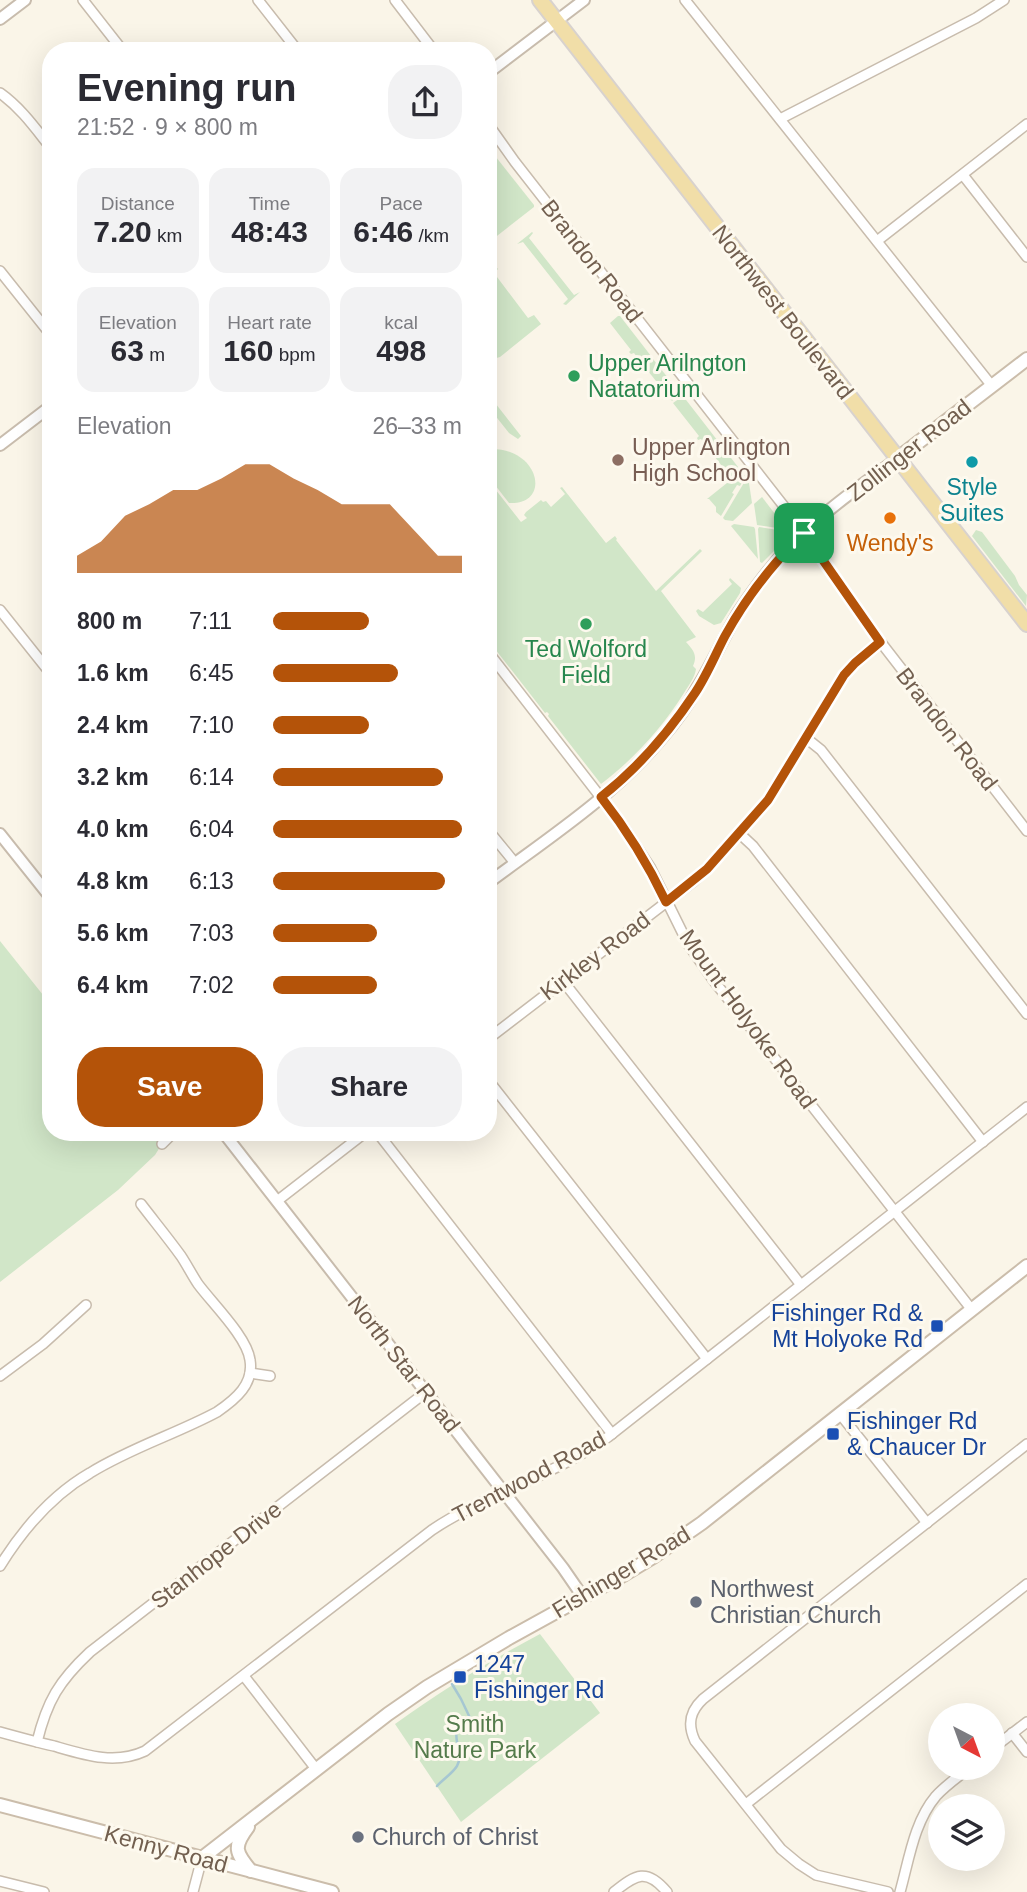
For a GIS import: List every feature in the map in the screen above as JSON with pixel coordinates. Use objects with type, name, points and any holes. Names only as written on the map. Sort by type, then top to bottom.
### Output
[{"type":"main road","name":"Northwest Boulevard","points":[[540,0],[1027,624]]},
{"type":"main road","name":"Zollinger Road","points":[[898,458],[1027,359]]},
{"type":"main road","name":"Fishinger Road","points":[[202,1858],[388,1714],[458,1667],[634,1569],[676,1542],[1027,1266]]},
{"type":"main road","name":"Kenny Road","points":[[0,1805],[332,1892]]},
{"type":"main road","points":[[251,1871],[239,1856],[237,1844],[258,1814]]},
{"type":"street","points":[[0,19],[25,0]]},
{"type":"street","points":[[83,0],[116,42]]},
{"type":"street","points":[[258,0],[291,42]]},
{"type":"street","points":[[395,0],[427,42]]},
{"type":"street","points":[[497,66],[584,0]]},
{"type":"street","points":[[685,0],[992,386]]},
{"type":"street","points":[[780,119],[976,18],[1004,0]]},
{"type":"street","points":[[0,93],[23,113],[42,137]]},
{"type":"street","points":[[877,241],[1027,124]]},
{"type":"street","name":"Brandon Road","points":[[497,137],[804,533],[880,642],[1027,831]]},
{"type":"street","points":[[963,174],[1027,257]]},
{"type":"street","points":[[0,271],[42,324]]},
{"type":"street","points":[[0,445],[42,413]]},
{"type":"street","name":"Zollinger Road","points":[[497,876],[601,797],[645,757],[697,690],[738,613],[762,579],[815,522],[898,458]]},
{"type":"street","points":[[0,610],[42,663]]},
{"type":"street","name":"Kirkley Road","points":[[497,1032],[707,869],[768,800],[844,675],[880,642]]},
{"type":"street","name":"Mount Holyoke Road","points":[[497,664],[623,825],[650,867],[688,944],[714,981],[972,1310]]},
{"type":"street","points":[[806,738],[821,750],[1027,1014]]},
{"type":"street","points":[[739,833],[753,846],[983,1142]]},
{"type":"street","points":[[0,834],[42,887]]},
{"type":"street","points":[[497,841],[514,863]]},
{"type":"street","points":[[563,981],[801,1285]]},
{"type":"street","points":[[497,1091],[707,1359]]},
{"type":"street","name":"Trentwood Road","points":[[0,1732],[111,1759],[135,1755],[156,1744],[432,1530],[469,1507],[570,1460],[612,1434],[1027,1107]]},
{"type":"street","points":[[162,1144],[165,1141]]},
{"type":"street","name":"North Star Road","points":[[230,1141],[583,1597]]},
{"type":"street","points":[[277,1201],[354,1141]]},
{"type":"street","points":[[384,1141],[612,1434]]},
{"type":"street","points":[[0,1566],[3,1553],[45,1507],[88,1473],[204,1419],[229,1404],[242,1391],[250,1373],[249,1352],[199,1285],[181,1255],[141,1204]]},
{"type":"street","points":[[0,1376],[86,1305]]},
{"type":"street","points":[[250,1373],[270,1376]]},
{"type":"street","name":"Stanhope Drive","points":[[37,1742],[58,1686],[90,1652],[426,1392]]},
{"type":"street","points":[[840,1414],[927,1523]]},
{"type":"street","points":[[888,1892],[816,1875],[781,1849],[695,1741],[690,1720],[694,1708],[704,1699],[1027,1444]]},
{"type":"street","points":[[746,1804],[1027,1584]]},
{"type":"street","points":[[244,1676],[316,1769]]},
{"type":"street","points":[[1005,1739],[1027,1722]]},
{"type":"street","points":[[1012,1733],[1027,1752]]},
{"type":"street","points":[[900,1892],[918,1827],[935,1797],[954,1780]]},
{"type":"street","points":[[193,1892],[202,1858]]},
{"type":"street","points":[[614,1892],[635,1877],[643,1875],[651,1877],[667,1892]]},
{"type":"street","points":[[0,1881],[44,1892]]},
{"type":"green space","points":[[497,158],[534,205],[497,236]]},
{"type":"green space","points":[[532,232],[529,238],[574,295],[580,292],[566,305],[563,304],[568,299],[523,242],[517,244]]},
{"type":"green space","points":[[497,277],[528,318],[534,315],[541,324],[497,358]]},
{"type":"green space","points":[[618,316],[651,356],[642,364],[634,353],[629,352],[631,350],[610,323]]},
{"type":"green space","points":[[653,359],[680,393],[672,401],[644,366]]},
{"type":"green space","points":[[683,396],[745,476],[740,486],[737,485],[732,493],[734,494],[721,516],[707,499],[732,479],[701,439],[698,440],[699,436],[673,403]]},
{"type":"green space","points":[[497,405],[521,436],[518,439],[509,433],[497,418]]},
{"type":"green space","points":[[497,450],[519,456],[529,465],[534,476],[535,486],[531,495],[523,501],[509,503],[497,488]]},
{"type":"green space","points":[[745,481],[749,483],[752,503],[733,521],[725,520],[723,518]]},
{"type":"green space","points":[[562,487],[606,543],[615,536],[656,591],[700,549],[702,551],[661,591],[696,637],[686,642],[693,650],[693,666],[696,669],[690,684],[675,706],[657,731],[636,753],[601,784],[549,714],[545,713],[497,652],[497,491],[521,522],[527,518],[524,515],[526,512],[541,500],[551,507],[565,494],[560,488]]},
{"type":"green space","points":[[762,497],[785,529],[757,525],[754,504]]},
{"type":"green space","points":[[734,524],[754,527],[758,559],[731,526]]},
{"type":"green space","points":[[759,527],[790,532],[762,563],[760,562]]},
{"type":"green space","points":[[976,530],[982,532],[1015,576],[1027,595],[1026,606],[972,536]]},
{"type":"green space","points":[[730,578],[741,588],[740,593],[721,623],[714,625],[699,616],[696,611],[698,609],[703,612],[732,584]]},
{"type":"green space","points":[[0,941],[42,994],[42,1141],[160,1141],[162,1144],[155,1155],[118,1190],[0,1282]]},
{"type":"green space","name":"Smith Nature Park","points":[[540,1634],[600,1713],[461,1822],[395,1724],[466,1676]]},
{"type":"waterway","points":[[437,1786],[453,1772],[459,1762],[457,1728],[469,1725],[471,1720],[452,1684]]},
{"type":"place","name":"Upper Arilngton Natatorium","points":[[574,376]]},
{"type":"place","name":"Upper Arlington High School","points":[[618,460]]},
{"type":"place","name":"Style Suites","points":[[972,462]]},
{"type":"place","name":"Wendy's","points":[[890,518]]},
{"type":"place","name":"Ted Wolford Field","points":[[586,624]]},
{"type":"place","name":"Fishinger Rd & Mt Holyoke Rd","points":[[937,1326]]},
{"type":"place","name":"Fishinger Rd & Chaucer Dr","points":[[833,1434]]},
{"type":"place","name":"Northwest Christian Church","points":[[696,1602]]},
{"type":"place","name":"1247 Fishinger Rd","points":[[460,1677]]},
{"type":"place","name":"Church of Christ","points":[[358,1837]]},
{"type":"route","points":[[804,533],[880,642],[844,675],[768,800],[707,869],[666,902],[650,867],[601,797],[645,757],[670,728],[697,690],[738,613],[762,579],[804,533]]}]
